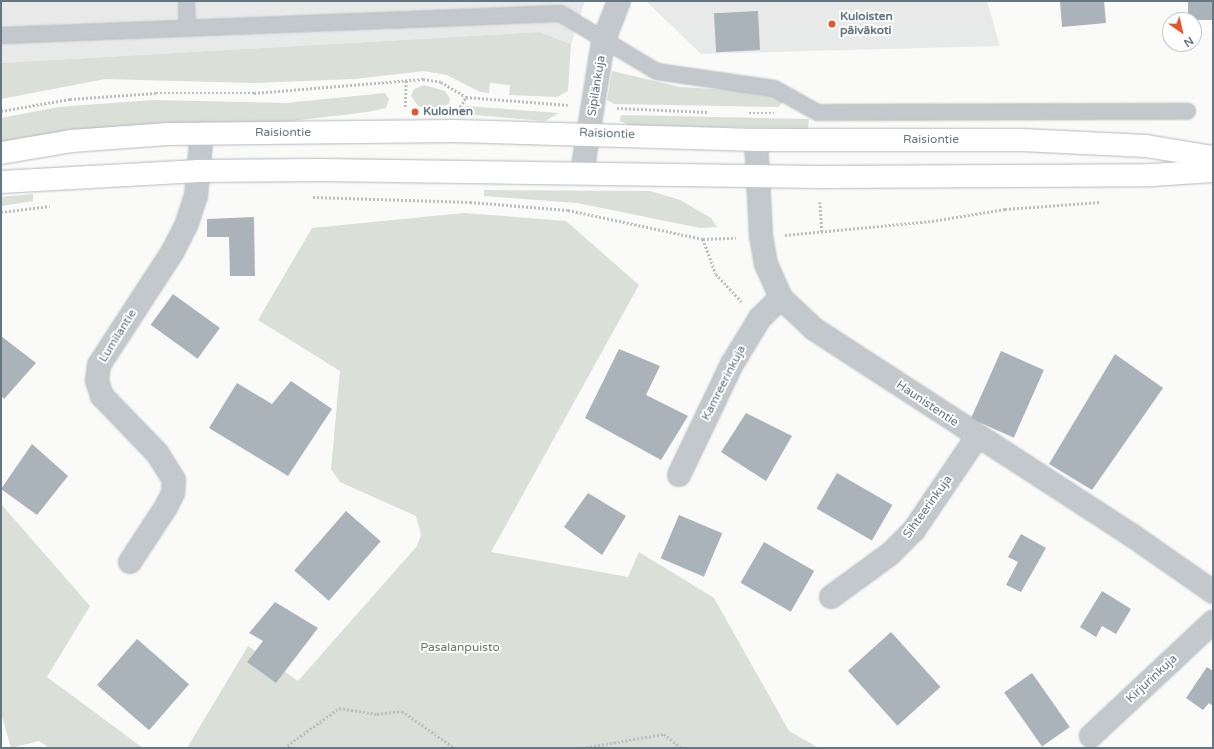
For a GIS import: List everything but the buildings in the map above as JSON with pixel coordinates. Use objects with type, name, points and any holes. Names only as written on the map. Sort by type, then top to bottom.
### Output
[{"type":"main road","name":"Raisiontie","points":[[1,153],[71,141],[202,133],[589,134],[756,140],[1022,140],[1146,146],[1213,158]]},
{"type":"main road","points":[[1,182],[200,171],[582,173],[757,176],[1152,176],[1213,171]]},
{"type":"street","name":"Sipilänkuja","points":[[582,173],[603,42],[619,1]]},
{"type":"street","name":"Lumilantie","points":[[130,562],[166,507],[173,493],[174,480],[157,454],[102,396],[97,381],[99,365],[173,251],[187,223],[200,171],[202,133]]},
{"type":"street","name":"Haunistentie","points":[[756,140],[757,176],[766,264],[781,298],[814,329],[977,437],[1130,534],[1213,592]]},
{"type":"street","name":"Kamreerinkuja","points":[[679,475],[732,364],[760,318],[781,298]]},
{"type":"street","name":"Sihteerinkuja","points":[[832,597],[890,554],[914,530],[977,437]]},
{"type":"street","name":"Kirjurinkuja","points":[[1091,736],[1213,622]]},
{"type":"lane","points":[[186,1],[187,28]]},
{"type":"lane","points":[[1,35],[560,14],[603,42],[656,71],[774,88],[817,112],[1187,110]]},
{"type":"path","points":[[405,111],[406,80]]},
{"type":"path","points":[[1,111],[70,99],[156,93],[254,93],[406,80],[441,82],[466,97],[593,107],[716,112]]},
{"type":"path","points":[[746,113],[778,113]]},
{"type":"path","points":[[306,196],[470,202],[568,210],[703,239]]},
{"type":"path","points":[[822,234],[1005,210],[1109,201]]},
{"type":"path","points":[[1,212],[56,206]]},
{"type":"path","points":[[284,748],[339,708],[377,714],[402,711],[455,748]]},
{"type":"path","points":[[582,748],[664,734],[681,748]]},
{"type":"shaded area","points":[[1,1],[585,1],[571,44],[539,32],[1,63]]},
{"type":"shaded area","name":"Kuloisten päiväkoti","points":[[646,1],[987,1],[1000,46],[701,54]]},
{"type":"green space","points":[[539,32],[571,44],[568,91],[557,97],[509,95],[510,85],[490,83],[489,93],[480,92],[447,75],[424,71],[355,79],[252,83],[105,79],[1,99],[1,63]]},
{"type":"green space","points":[[612,71],[680,87],[776,93],[784,101],[778,107],[614,104],[607,100]]},
{"type":"green space","points":[[424,85],[445,91],[450,99],[449,104],[432,109],[418,106],[411,96],[414,89]]},
{"type":"green space","points":[[385,93],[389,99],[386,108],[368,112],[282,122],[155,124],[58,132],[1,144],[1,118],[58,107],[152,100],[286,103]]},
{"type":"green space","points":[[466,106],[559,113],[545,121],[464,114],[463,109]]},
{"type":"green space","points":[[621,115],[809,119],[808,129],[629,125],[620,121]]},
{"type":"green space","points":[[484,190],[650,191],[680,200],[711,218],[717,227],[700,228],[577,203],[484,196]]},
{"type":"green space","points":[[33,194],[33,201],[1,206],[1,197]]},
{"type":"green space","name":"Pasalanpuisto","points":[[464,213],[566,221],[639,285],[491,552],[628,577],[639,552],[714,598],[789,731],[819,748],[187,748],[248,646],[298,681],[417,546],[421,535],[416,516],[340,482],[331,469],[340,371],[258,320],[312,228]]},
{"type":"green space","points":[[1,504],[90,606],[47,677],[143,748],[49,748],[39,741],[11,748],[1,713]]},
{"type":"place","name":"Kuloisten päiväkoti","points":[[832,24]]},
{"type":"place","name":"Kuloinen","points":[[415,112]]}]
